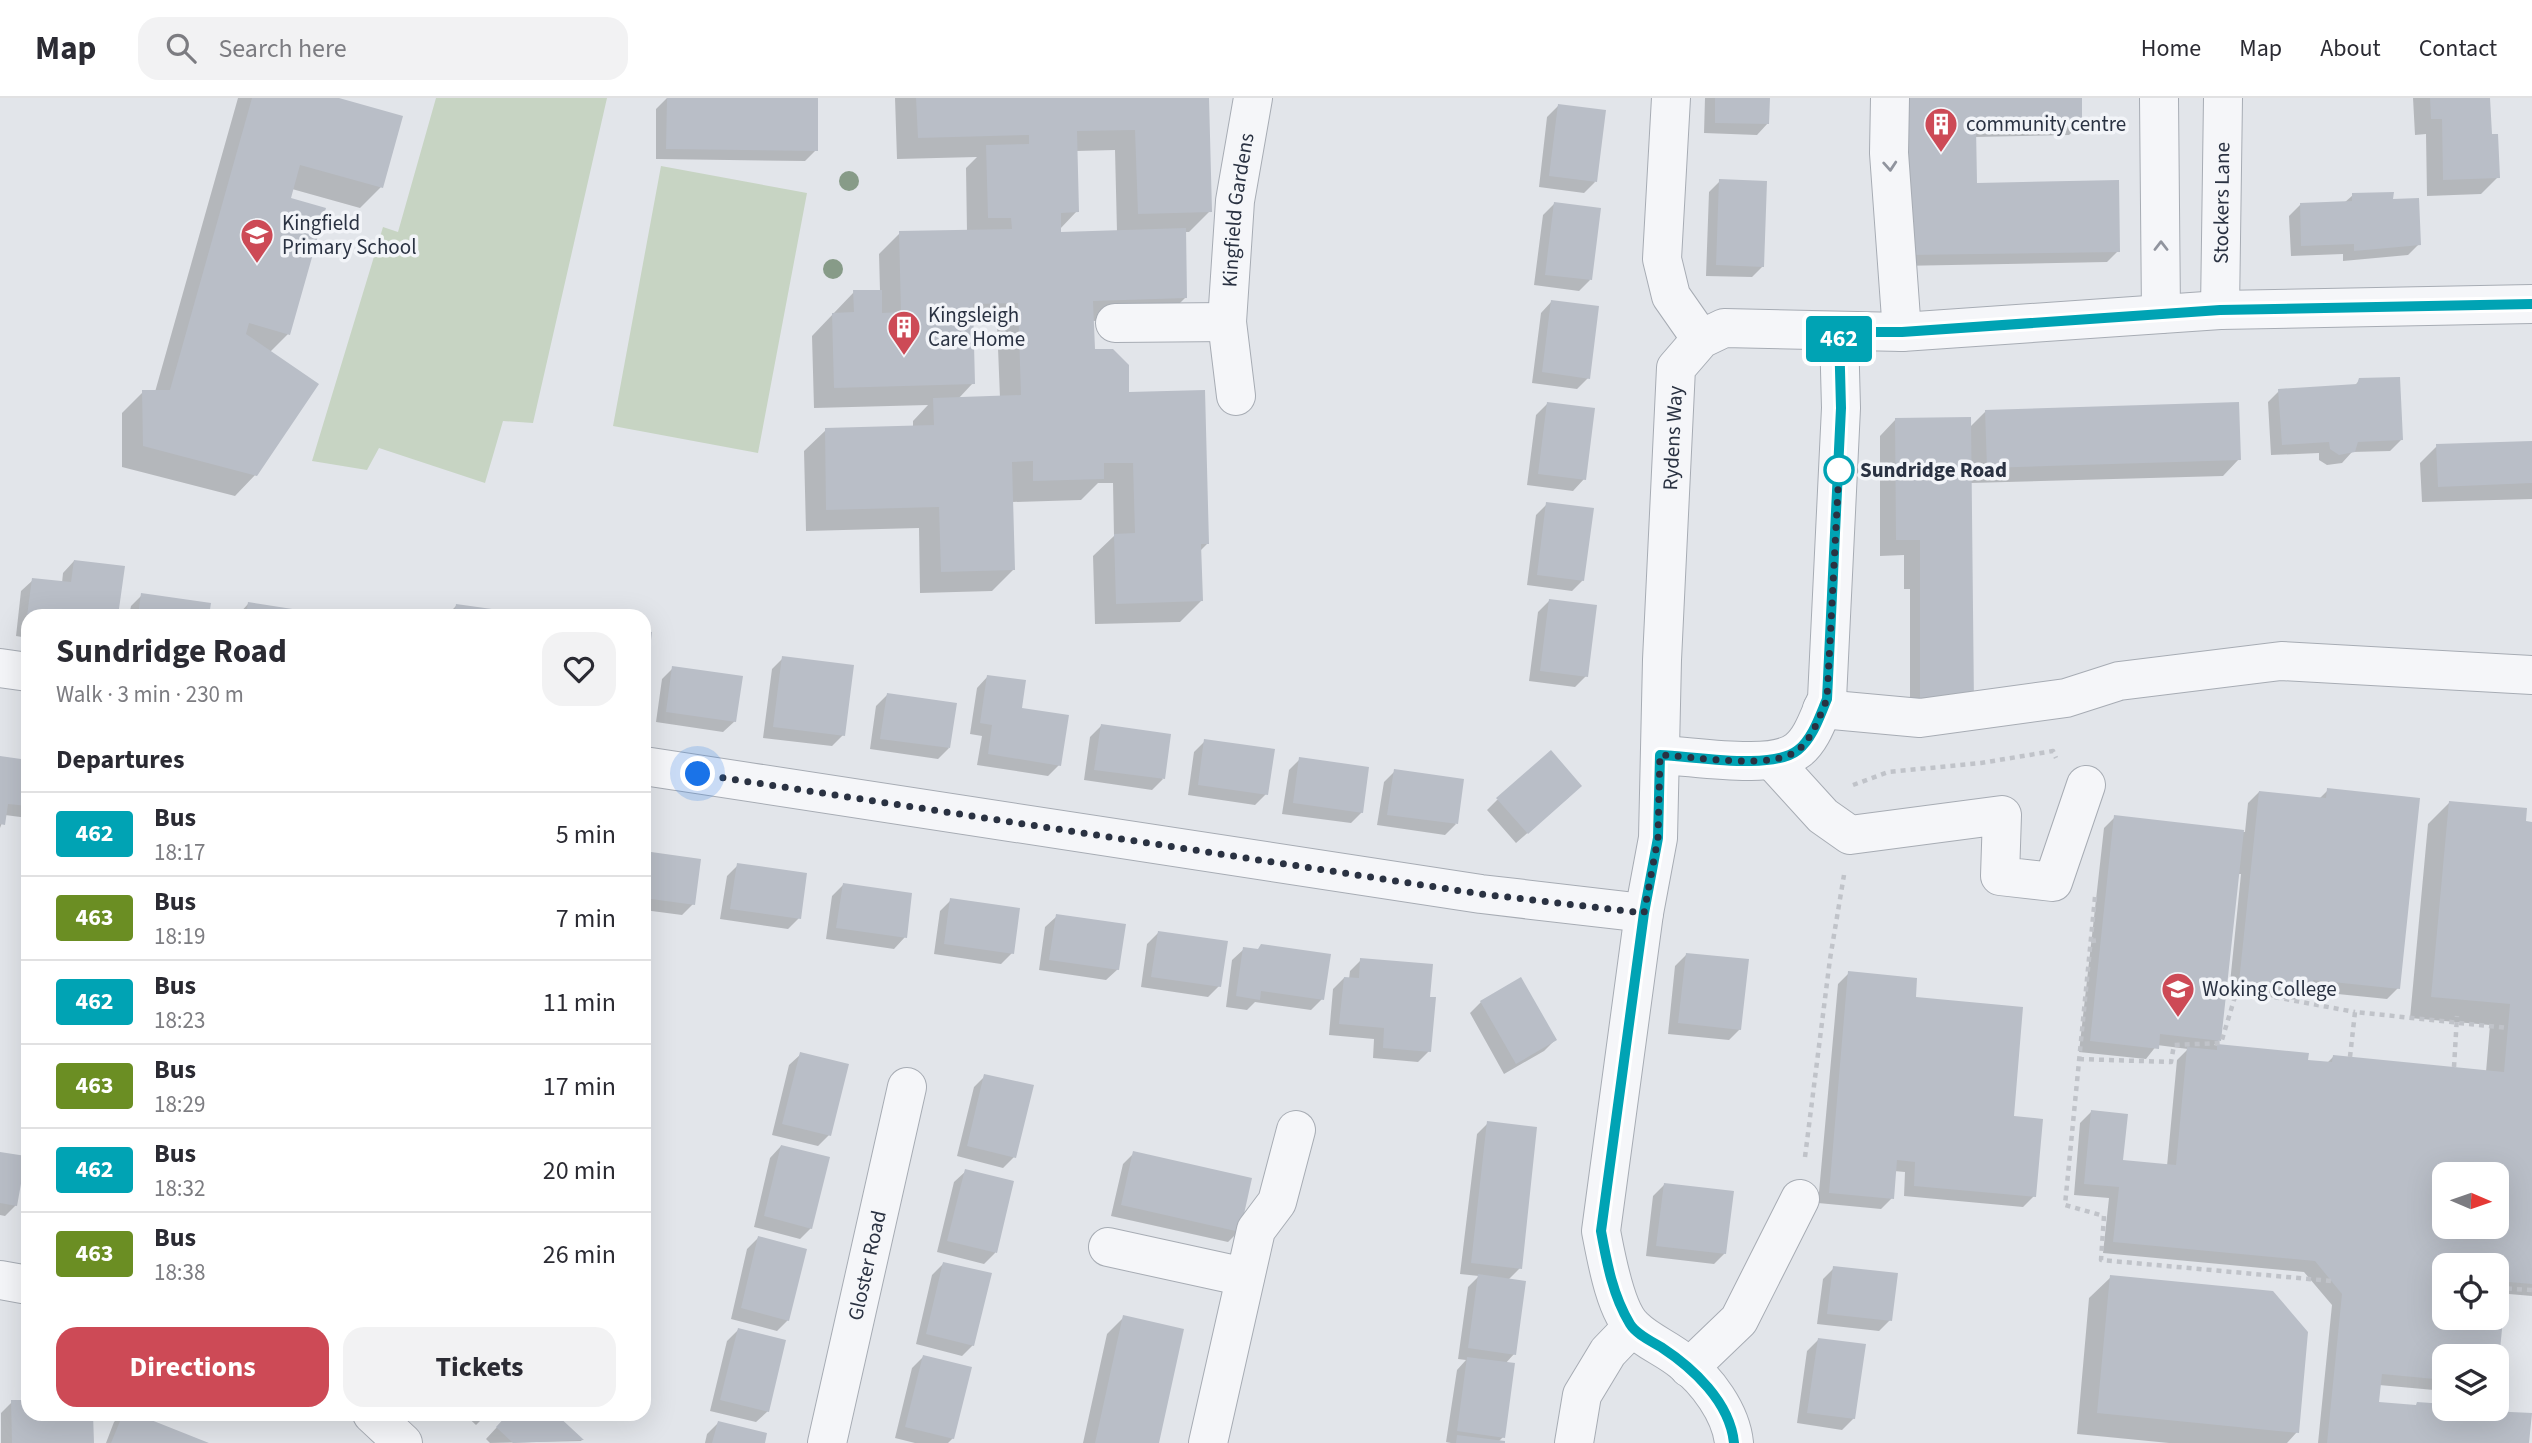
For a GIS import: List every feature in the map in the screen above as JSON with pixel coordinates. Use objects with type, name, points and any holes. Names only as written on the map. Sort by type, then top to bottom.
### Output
[{"type":"street","name":"Kingfield Gardens","points":[[1236,396],[1227,322],[1235,201],[1253,98]]},
{"type":"street","points":[[1671,98],[1662,259],[1671,296],[1701,339],[1724,328],[1902,332],[2220,310],[2532,304]]},
{"type":"street","points":[[1890,98],[1889,153],[1902,332]]},
{"type":"street","points":[[2159,98],[2161,314]]},
{"type":"street","name":"Stockers Lane","points":[[2220,310],[2223,98]]},
{"type":"street","points":[[1115,323],[1227,322]]},
{"type":"street","points":[[1660,755],[1773,761],[1798,750],[1816,726],[1827,699],[1839,472],[1839,332]]},
{"type":"street","name":"Rydens Way","points":[[1632,1327],[1611,1280],[1601,1231],[1644,913],[1658,838],[1676,368],[1701,339]]},
{"type":"street","points":[[1822,709],[1920,718],[2066,698],[2119,681],[2281,660],[2532,675]]},
{"type":"street","points":[[0,668],[21,672]]},
{"type":"street","points":[[1773,761],[1823,816],[1850,835],[2002,815],[2000,876],[2053,883],[2083,796]]},
{"type":"street","points":[[651,767],[1481,894],[1644,913]]},
{"type":"street","name":"Gloster Road","points":[[827,1443],[907,1087]]},
{"type":"street","points":[[1208,1443],[1256,1230],[1280,1192],[1296,1130]]},
{"type":"street","points":[[1689,1368],[1739,1320],[1800,1199]]},
{"type":"street","points":[[1108,1247],[1245,1277]]},
{"type":"street","points":[[0,1280],[21,1283]]},
{"type":"street","points":[[1574,1443],[1582,1395],[1608,1352],[1632,1327],[1689,1368],[1715,1396],[1733,1430],[1734,1443]]},
{"type":"street","points":[[379,1421],[403,1443]]},
{"type":"path","points":[[1852,785],[1888,772],[2053,751],[2083,796]]},
{"type":"path","points":[[1800,1199],[1830,959],[1846,864]]},
{"type":"path","points":[[2095,890],[2066,1205],[2104,1216],[2101,1260],[2332,1281]]},
{"type":"path","points":[[2091,941],[2100,940]]},
{"type":"path","points":[[2079,1059],[2171,1062],[2174,1045],[2221,1043],[2237,990],[2355,1012],[2508,1028]]},
{"type":"path","points":[[2350,1057],[2355,1012]]},
{"type":"path","points":[[2454,1067],[2457,1016]]},
{"type":"path","points":[[2509,1289],[2532,1290]]},
{"type":"green space","points":[[436,98],[607,98],[533,423],[503,421],[485,483],[379,448],[367,470],[312,461],[383,227],[398,232]]},
{"type":"green space","points":[[661,166],[807,193],[758,453],[613,426]]},
{"type":"building","name":"Kingfield Primary School","points":[[252,98],[339,98],[403,116],[383,188],[300,165],[291,198],[326,208],[290,335],[249,323],[246,334],[319,384],[257,476],[143,446],[142,390],[170,390]]},
{"type":"building","points":[[667,98],[818,98],[818,151],[666,149]]},
{"type":"building","name":"Kingsleigh Care Home","points":[[916,98],[1209,98],[1212,212],[1138,214],[1135,130],[1077,131],[1079,212],[1061,213],[1061,232],[1186,228],[1187,298],[1093,301],[1095,349],[1113,349],[1129,365],[1129,392],[1205,390],[1209,544],[1201,544],[1203,601],[1116,604],[1114,534],[1135,533],[1133,463],[1104,463],[1104,479],[1033,481],[1033,461],[1012,462],[1015,570],[941,572],[939,507],[826,510],[825,428],[934,425],[933,398],[1021,395],[1018,303],[973,304],[975,384],[834,388],[832,313],[854,312],[853,290],[882,290],[882,313],[901,312],[899,231],[1012,229],[1011,218],[988,218],[986,145],[1029,144],[1029,135],[918,138]]},
{"type":"building","points":[[1715,98],[1770,98],[1769,124],[1715,123]]},
{"type":"building","name":"community centre","points":[[1905,98],[2082,98],[2082,125],[1976,127],[1977,183],[2119,180],[2120,252],[1908,255]]},
{"type":"building","points":[[2430,98],[2490,98],[2492,134],[2498,134],[2500,178],[2443,180],[2442,119],[2431,119]]},
{"type":"building","points":[[1558,104],[1606,110],[1597,182],[1549,176]]},
{"type":"building","points":[[1719,179],[1767,181],[1764,267],[1716,265]]},
{"type":"building","points":[[2394,192],[2393,199],[2419,198],[2421,245],[2354,251],[2354,244],[2301,246],[2300,203],[2352,201],[2352,193]]},
{"type":"building","points":[[1554,202],[1601,208],[1592,280],[1545,275]]},
{"type":"building","points":[[1551,300],[1599,306],[1590,379],[1542,372]]},
{"type":"building","points":[[2400,377],[2403,440],[2358,442],[2355,452],[2339,455],[2330,449],[2329,442],[2282,445],[2278,389],[2357,384],[2359,378]]},
{"type":"building","points":[[1547,402],[1595,408],[1586,480],[1538,474]]},
{"type":"building","points":[[2239,402],[2241,460],[1987,468],[1985,410]]},
{"type":"building","points":[[1971,417],[1974,705],[1920,706],[1920,540],[1896,540],[1895,418]]},
{"type":"building","points":[[2532,441],[2532,483],[2438,487],[2436,444]]},
{"type":"building","points":[[1546,502],[1594,508],[1584,581],[1537,575]]},
{"type":"building","points":[[74,560],[125,566],[119,609],[28,609],[32,578],[71,582]]},
{"type":"building","points":[[141,593],[211,603],[210,609],[139,609]]},
{"type":"building","points":[[1549,599],[1597,605],[1588,677],[1540,671]]},
{"type":"building","points":[[248,602],[293,609],[247,609]]},
{"type":"building","points":[[456,604],[492,609],[455,609]]},
{"type":"building","points":[[782,656],[854,665],[845,736],[773,727]]},
{"type":"building","points":[[672,666],[743,676],[736,722],[666,712]]},
{"type":"building","points":[[987,675],[1026,680],[1022,708],[1069,715],[1061,766],[988,754],[992,725],[980,723]]},
{"type":"building","points":[[887,693],[957,703],[950,748],[880,739]]},
{"type":"building","points":[[1101,724],[1171,734],[1165,779],[1094,770]]},
{"type":"building","points":[[1204,739],[1275,749],[1268,795],[1198,785]]},
{"type":"building","points":[[1551,750],[1582,786],[1528,834],[1496,798]]},
{"type":"building","points":[[0,756],[21,759],[21,805],[8,804],[5,825],[0,824]]},
{"type":"building","points":[[1299,757],[1369,767],[1363,813],[1293,803]]},
{"type":"building","points":[[1394,769],[1464,779],[1458,824],[1387,815]]},
{"type":"building","points":[[2327,788],[2420,798],[2400,989],[2313,980],[2312,990],[2239,982],[2259,791],[2326,798]]},
{"type":"building","points":[[2449,801],[2527,808],[2526,821],[2532,822],[2532,1284],[2509,1282],[2509,1253],[2432,1253],[2432,1330],[2502,1330],[2501,1344],[2432,1344],[2432,1379],[2382,1374],[2379,1402],[2416,1405],[2417,1402],[2432,1403],[2432,1421],[2509,1421],[2509,1412],[2532,1413],[2529,1443],[2327,1443],[2342,1294],[2315,1261],[2113,1242],[2119,1187],[2084,1184],[2091,1110],[2128,1114],[2123,1160],[2176,1165],[2187,1047],[2217,1050],[2217,1044],[2309,1053],[2308,1060],[2332,1062],[2333,1055],[2504,1072],[2510,1004],[2431,997]]},
{"type":"building","points":[[2114,815],[2244,830],[2221,1041],[2160,1034],[2159,1049],[2090,1041]]},
{"type":"building","points":[[651,852],[701,859],[695,905],[651,899]]},
{"type":"building","points":[[737,863],[807,873],[801,919],[730,909]]},
{"type":"building","points":[[843,883],[912,893],[907,938],[836,928]]},
{"type":"building","points":[[950,898],[1020,908],[1014,954],[944,944]]},
{"type":"building","points":[[1056,914],[1126,924],[1119,970],[1049,960]]},
{"type":"building","points":[[1158,931],[1228,941],[1221,987],[1151,977]]},
{"type":"building","points":[[1261,944],[1331,954],[1324,1000],[1261,991],[1260,1000],[1236,996],[1243,947],[1258,949]]},
{"type":"building","points":[[1686,953],[1749,959],[1741,1030],[1678,1023]]},
{"type":"building","points":[[1360,958],[1433,964],[1430,997],[1436,997],[1431,1052],[1383,1048],[1384,1028],[1339,1024],[1344,977],[1359,978]]},
{"type":"building","points":[[1848,971],[1917,978],[1916,997],[2023,1007],[2014,1116],[2043,1119],[2036,1197],[1914,1186],[1915,1162],[1897,1160],[1894,1199],[1829,1193]]},
{"type":"building","points":[[1521,977],[1557,1040],[1516,1064],[1480,1001]]},
{"type":"building","points":[[800,1052],[849,1064],[831,1136],[782,1124]]},
{"type":"building","points":[[984,1074],[1034,1085],[1016,1158],[967,1146]]},
{"type":"building","points":[[1487,1121],[1537,1127],[1522,1269],[1471,1263]]},
{"type":"building","points":[[781,1145],[830,1157],[812,1229],[764,1216]]},
{"type":"building","points":[[1133,1151],[1252,1178],[1240,1232],[1121,1205]]},
{"type":"building","points":[[0,1152],[21,1155],[21,1184],[17,1206],[0,1203]]},
{"type":"building","points":[[965,1169],[1014,1181],[997,1253],[947,1241]]},
{"type":"building","points":[[1664,1183],[1734,1191],[1726,1254],[1656,1246]]},
{"type":"building","points":[[758,1236],[807,1249],[789,1321],[741,1308]]},
{"type":"building","points":[[943,1262],[992,1273],[974,1346],[926,1334]]},
{"type":"building","points":[[1833,1266],[1898,1273],[1892,1321],[1827,1314]]},
{"type":"building","points":[[1478,1274],[1526,1281],[1516,1355],[1468,1348]]},
{"type":"building","points":[[2110,1275],[2273,1291],[2308,1332],[2299,1433],[2097,1413]]},
{"type":"building","points":[[1123,1315],[1184,1329],[1159,1443],[1095,1443]]},
{"type":"building","points":[[738,1328],[786,1340],[769,1412],[720,1400]]},
{"type":"building","points":[[1818,1338],[1866,1344],[1855,1419],[1807,1413]]},
{"type":"building","points":[[923,1355],[972,1367],[954,1439],[905,1427]]},
{"type":"building","points":[[1467,1357],[1515,1363],[1505,1438],[1457,1431]]},
{"type":"building","points":[[11,1400],[21,1400],[21,1421],[93,1421],[94,1443],[12,1443]]},
{"type":"building","points":[[120,1421],[154,1421],[209,1443],[111,1443]]},
{"type":"building","points":[[502,1421],[564,1421],[584,1440],[513,1443],[496,1427]]},
{"type":"building","points":[[718,1421],[767,1433],[765,1443],[712,1443]]},
{"type":"building","points":[[1457,1435],[1505,1441],[1505,1443],[1456,1443]]},
{"type":"bus line","name":"462","points":[[1734,1443],[1733,1430],[1715,1396],[1684,1362],[1632,1327],[1611,1280],[1601,1231],[1644,913],[1658,838],[1660,755],[1773,761],[1798,750],[1816,726],[1827,699],[1841,408],[1839,332],[1902,332],[2220,310],[2532,304]]},
{"type":"place","name":"community centre","points":[[1941,154]]},
{"type":"place","name":"Kingfield Primary School","points":[[257,265]]},
{"type":"place","name":"Kingsleigh Care Home","points":[[904,357]]},
{"type":"place","name":"Sundridge Road","points":[[1839,470]]},
{"type":"place","name":"Woking College","points":[[2178,1019]]},
{"type":"route","points":[[698,774],[1481,894],[1644,913],[1658,838],[1660,755],[1773,761],[1798,750],[1816,726],[1827,699],[1839,470]]}]
